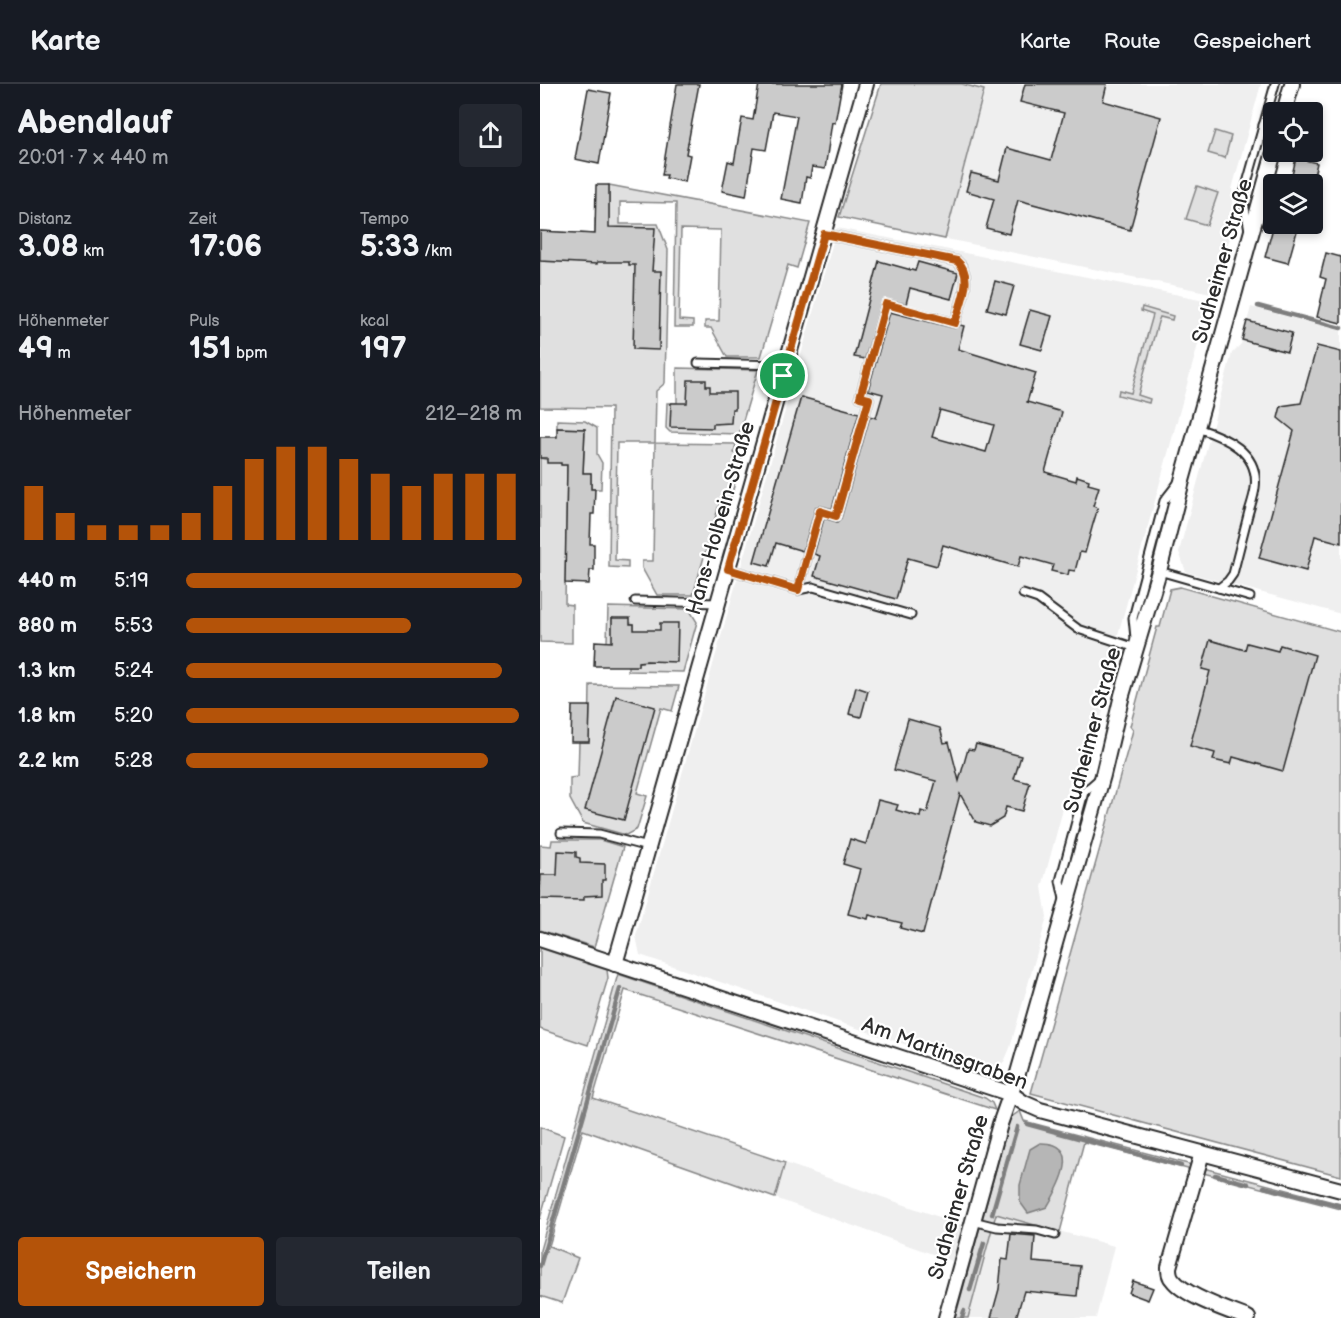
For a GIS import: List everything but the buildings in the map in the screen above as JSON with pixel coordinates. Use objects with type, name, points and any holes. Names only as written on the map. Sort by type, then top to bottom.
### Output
[{"type":"street","name":"Hans-Holbein-Straße","points":[[615,964],[866,84]]},
{"type":"street","points":[[1287,102],[1292,84]]},
{"type":"street","name":"Sudheimer Straße","points":[[946,1318],[1000,1124],[1011,1094],[1103,776],[1136,648],[1271,162]]},
{"type":"street","name":"Am Martinsgraben","points":[[540,939],[1011,1094],[1040,1110],[1341,1190]]},
{"type":"street","points":[[1202,1153],[1169,1267],[1169,1275],[1173,1282],[1195,1296],[1248,1318]]},
{"type":"lane","points":[[1270,102],[1275,84]]},
{"type":"lane","points":[[1251,237],[1243,197],[1263,125]]},
{"type":"lane","points":[[798,590],[820,511],[836,516],[869,399],[860,397],[886,304],[955,323],[967,277],[963,266],[957,261],[824,234]]},
{"type":"lane","points":[[698,363],[786,365]]},
{"type":"lane","points":[[1197,428],[1220,436],[1238,446],[1251,462],[1254,472],[1255,489],[1233,574],[1219,588]]},
{"type":"lane","points":[[1023,594],[1038,599],[1078,629],[1136,648],[1132,618],[1164,501],[1183,477]]},
{"type":"lane","points":[[728,569],[798,590],[813,587],[911,615]]},
{"type":"lane","points":[[1159,571],[1250,597]]},
{"type":"lane","points":[[635,601],[718,603]]},
{"type":"lane","points":[[561,833],[599,834],[648,847]]},
{"type":"lane","points":[[973,1221],[997,1227],[1036,1230],[1055,1235]]},
{"type":"shaded area","points":[[881,84],[1261,84],[1232,189],[1235,224],[1211,293],[839,217]]},
{"type":"shaded area","points":[[881,84],[962,84],[984,90],[945,239],[839,217]]},
{"type":"shaded area","points":[[1215,131],[1231,136],[1225,158],[1208,153]]},
{"type":"shaded area","points":[[609,185],[810,223],[797,268],[788,265],[761,357],[727,357],[711,328],[705,328],[705,321],[719,321],[721,230],[681,229],[679,320],[693,321],[693,327],[674,327],[676,203],[620,202],[620,224],[658,224],[668,250],[665,383],[656,391],[655,443],[617,443],[615,560],[628,561],[628,568],[609,567],[611,408],[540,407],[540,231],[595,234],[595,219],[609,219]]},
{"type":"shaded area","points":[[1197,186],[1218,193],[1207,225],[1186,219]]},
{"type":"shaded area","points":[[837,228],[1210,301],[1111,660],[1109,688],[1087,771],[1070,783],[1042,887],[1047,917],[1010,1048],[1004,1062],[989,1070],[981,1070],[640,955],[636,936]]},
{"type":"shaded area","points":[[1142,307],[1173,316],[1172,320],[1160,317],[1158,322],[1138,395],[1150,399],[1149,403],[1118,395],[1119,390],[1131,393],[1153,315],[1141,311]]},
{"type":"shaded area","points":[[1251,307],[1341,331],[1341,614],[1186,572],[1179,552],[1232,353],[1241,344]]},
{"type":"shaded area","points":[[677,368],[758,370],[739,434],[670,432],[666,428],[667,403],[677,403]]},
{"type":"shaded area","points":[[557,420],[585,421],[597,428],[597,454],[602,463],[601,489],[591,489],[591,473],[583,473],[585,429],[557,428]]},
{"type":"shaded area","points":[[655,443],[736,444],[734,453],[743,455],[730,500],[721,498],[693,595],[657,595],[642,568],[642,561],[653,561]]},
{"type":"shaded area","points":[[540,458],[567,465],[565,604],[572,605],[572,643],[540,642]]},
{"type":"shaded area","points":[[1180,587],[1341,632],[1341,1176],[1031,1093],[1133,730],[1130,726],[1157,627],[1160,627],[1170,589]]},
{"type":"shaded area","points":[[608,607],[689,609],[697,622],[683,672],[628,671],[628,666],[638,666],[638,662],[656,661],[656,647],[634,633],[634,624],[612,618],[613,642],[607,642]]},
{"type":"shaded area","points":[[590,685],[679,686],[672,711],[661,708],[637,793],[647,796],[637,829],[626,835],[583,823],[570,799],[570,778],[578,777],[579,742],[589,742]]},
{"type":"shaded area","points":[[552,840],[600,840],[623,847],[594,947],[540,930],[540,845],[551,846]]},
{"type":"shaded area","points":[[540,948],[607,970],[608,978],[588,1045],[540,1029]]},
{"type":"shaded area","points":[[618,974],[985,1098],[992,1103],[995,1110],[625,990],[593,1098],[785,1163],[775,1198],[583,1130],[549,1246],[578,1258],[562,1303],[540,1296],[540,1250]]},
{"type":"shaded area","points":[[1020,1111],[1024,1121],[1341,1204],[1341,1209],[1084,1142],[1060,1232],[996,1214],[968,1318],[955,1318],[1010,1118]]},
{"type":"shaded area","points":[[540,1127],[564,1136],[540,1219]]},
{"type":"shaded area","points":[[1040,1143],[1054,1145],[1062,1150],[1065,1167],[1047,1207],[1028,1213],[1020,1202],[1020,1185],[1030,1149]]},
{"type":"shaded area","points":[[785,1163],[965,1226],[955,1262],[775,1198]]},
{"type":"shaded area","points":[[996,1214],[1114,1246],[1096,1318],[968,1318]]},
{"type":"waterway","points":[[1258,306],[1341,328]]},
{"type":"waterway","points":[[540,1266],[620,989]]},
{"type":"waterway","points":[[1027,1124],[1181,1166]]},
{"type":"waterway","points":[[992,1214],[1017,1127]]},
{"type":"waterway","points":[[1215,1175],[1248,1184]]},
{"type":"waterway","points":[[1264,1187],[1341,1206]]},
{"type":"waterway","points":[[970,1290],[984,1243]]},
{"type":"waterway","points":[[962,1318],[964,1311]]},
{"type":"route","points":[[824,234],[957,261],[963,266],[967,277],[955,323],[886,304],[860,397],[869,399],[836,516],[820,511],[798,590],[728,569],[783,376],[824,234]]}]
